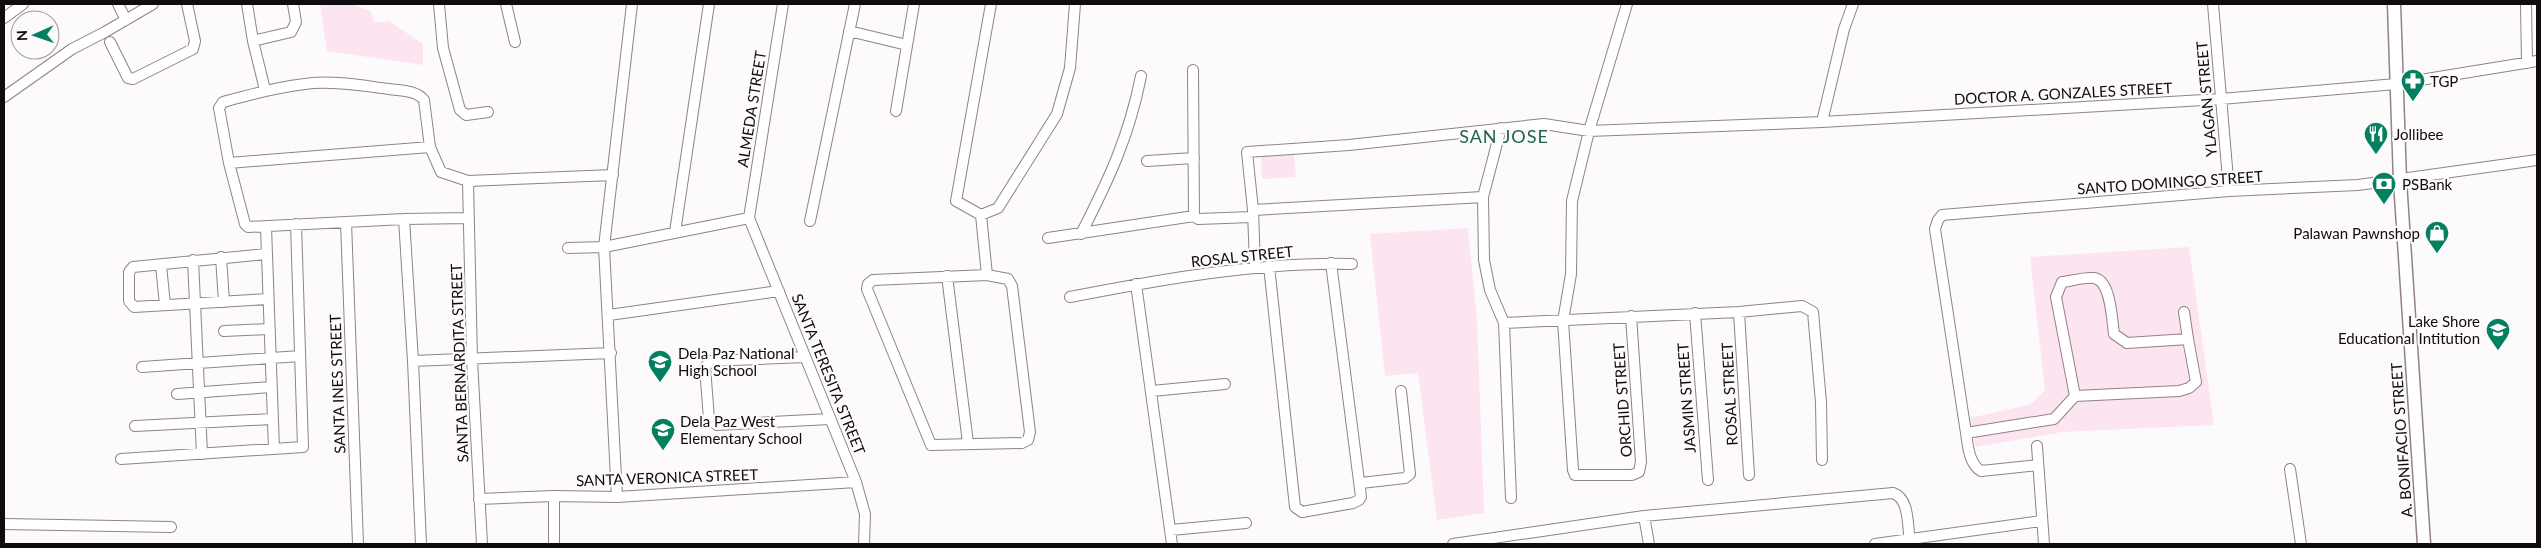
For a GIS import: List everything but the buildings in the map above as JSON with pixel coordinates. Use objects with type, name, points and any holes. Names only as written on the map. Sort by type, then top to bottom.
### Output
[{"type":"main road","name":"A. BONIFACIO STREET","points":[[2394,4],[2400,181],[2424,544]]},
{"type":"street","points":[[4,18],[23,4]]},
{"type":"street","points":[[118,4],[126,20]]},
{"type":"street","points":[[4,97],[72,49],[153,4]]},
{"type":"street","points":[[110,42],[128,78],[133,79],[193,49],[195,41],[187,4]]},
{"type":"street","points":[[247,4],[252,41],[265,90]]},
{"type":"street","points":[[252,41],[291,32],[296,22],[293,4]]},
{"type":"street","points":[[439,4],[443,48],[460,110],[464,115],[488,112]]},
{"type":"street","points":[[506,4],[515,42]]},
{"type":"street","points":[[617,497],[604,246],[614,175],[632,4]]},
{"type":"street","points":[[674,232],[709,4]]},
{"type":"street","name":"ALMEDA STREET","points":[[749,218],[783,4]]},
{"type":"street","points":[[810,222],[855,4]]},
{"type":"street","points":[[896,111],[914,4]]},
{"type":"street","points":[[991,4],[956,202],[981,215],[998,208],[1057,114],[1070,68],[1075,4]]},
{"type":"street","points":[[1563,321],[1570,274],[1572,201],[1589,131],[1627,4]]},
{"type":"street","points":[[1822,122],[1844,29],[1853,4]]},
{"type":"street","name":"YLAGAN STREET","points":[[2213,4],[2229,192]]},
{"type":"street","points":[[2526,4],[2532,62]]},
{"type":"street","points":[[849,31],[907,45]]},
{"type":"street","name":"DOCTOR A. GONZALES STREET","points":[[1252,214],[1247,152],[1349,145],[1544,124],[1589,131],[1822,122],[2221,99],[2396,84],[2532,62]]},
{"type":"street","points":[[1193,70],[1194,216]]},
{"type":"street","points":[[1081,234],[1112,174],[1122,149],[1134,113],[1141,76]]},
{"type":"street","points":[[469,218],[404,219],[248,227],[245,224],[229,163],[219,108],[223,102],[265,90],[314,83],[356,85],[420,94],[424,100],[430,147],[441,172],[468,180],[614,175]]},
{"type":"street","points":[[1501,128],[1483,197],[1484,260],[1490,290],[1504,323],[1511,498]]},
{"type":"street","points":[[229,163],[430,147]]},
{"type":"street","points":[[1148,161],[1194,158]]},
{"type":"street","name":"SANTO DOMINGO STREET","points":[[1966,433],[1935,229],[1942,215],[2229,192],[2358,186],[2537,160]]},
{"type":"street","name":"SANTA BERNARDITA STREET","points":[[468,180],[472,360],[482,544]]},
{"type":"street","points":[[1048,238],[1194,216],[1198,219],[1483,197]]},
{"type":"street","points":[[1252,214],[1255,267]]},
{"type":"street","points":[[981,215],[987,275]]},
{"type":"street","points":[[568,248],[604,246],[749,218]]},
{"type":"street","name":"SANTA TERESITA STREET","points":[[749,218],[856,482],[865,514],[864,544]]},
{"type":"street","points":[[404,219],[413,361],[420,544]]},
{"type":"street","name":"SANTA INES STREET","points":[[346,222],[358,544]]},
{"type":"street","points":[[121,459],[303,446],[296,224]]},
{"type":"street","points":[[266,227],[269,358],[274,449]]},
{"type":"street","points":[[266,254],[221,256],[130,268],[129,301],[134,307],[268,299]]},
{"type":"street","points":[[221,256],[224,302]]},
{"type":"street","points":[[193,260],[202,454]]},
{"type":"street","points":[[1269,266],[1295,507],[1302,512],[1353,503],[1359,500],[1361,496],[1361,483],[1331,263]]},
{"type":"street","name":"ROSAL STREET","points":[[1070,297],[1136,284],[1255,267],[1331,263],[1352,264]]},
{"type":"street","points":[[162,265],[165,306]]},
{"type":"street","points":[[987,275],[1008,279],[1012,286],[1030,432],[1028,440],[1022,443],[931,445],[867,289],[868,284],[873,280],[947,276],[987,275]]},
{"type":"street","points":[[947,276],[968,443]]},
{"type":"street","points":[[2075,396],[2056,297],[2058,287],[2062,282],[2094,278],[2100,281],[2106,288],[2114,334],[2120,340],[2127,343],[2188,339]]},
{"type":"street","points":[[1136,284],[1172,544]]},
{"type":"street","points":[[609,315],[780,291]]},
{"type":"street","points":[[1504,323],[1739,312],[1802,306],[1814,312],[1821,402],[1822,460]]},
{"type":"street","name":"ROSAL STREET","points":[[1739,312],[1749,475]]},
{"type":"street","points":[[2038,465],[1981,471],[1975,468],[1971,458],[1966,433],[2054,420],[2075,396],[2179,391],[2189,388],[2196,382],[2184,312]]},
{"type":"street","name":"JASMIN STREET","points":[[1695,314],[1708,480]]},
{"type":"street","name":"ORCHID STREET","points":[[1563,321],[1573,470],[1576,475],[1585,476],[1632,475],[1639,472],[1641,462],[1631,316]]},
{"type":"street","points":[[224,331],[268,328]]},
{"type":"street","points":[[413,361],[611,353]]},
{"type":"street","points":[[142,366],[300,356]]},
{"type":"street","points":[[806,357],[708,363],[705,367],[710,419],[717,425],[830,420]]},
{"type":"street","points":[[1152,391],[1225,384]]},
{"type":"street","points":[[177,394],[271,387]]},
{"type":"street","points":[[1361,483],[1405,478],[1410,474],[1400,391]]},
{"type":"street","points":[[135,426],[272,418]]},
{"type":"street","points":[[2037,446],[2040,521],[2044,544]]},
{"type":"street","points":[[2290,469],[2301,544]]},
{"type":"street","name":"SANTA VERONICA STREET","points":[[479,500],[554,496],[617,497],[856,482]]},
{"type":"street","points":[[1453,544],[1644,516],[1893,493],[1900,496],[1904,502],[1910,541]]},
{"type":"street","points":[[554,496],[554,544]]},
{"type":"street","points":[[1644,516],[1649,544]]},
{"type":"street","points":[[1875,544],[1910,541],[2040,521]]},
{"type":"street","points":[[1171,530],[1246,523]]},
{"type":"street","points":[[4,524],[171,527]]},
{"type":"shaded area","points":[[320,4],[351,4],[371,11],[374,23],[389,21],[423,44],[423,65],[327,51]]},
{"type":"shaded area","points":[[1294,154],[1296,177],[1262,179],[1261,156]]},
{"type":"shaded area","points":[[1468,228],[1477,319],[1484,513],[1437,520],[1418,373],[1385,376],[1370,234]]},
{"type":"shaded area","points":[[2189,247],[2214,425],[2062,432],[1976,447],[1970,418],[2032,404],[2045,390],[2030,257]]},
{"type":"place","name":"TGP","points":[[2413,102]]},
{"type":"place","name":"Jollibee","points":[[2376,155]]},
{"type":"place","name":"PSBank","points":[[2384,205]]},
{"type":"place","name":"Palawan Pawnshop","points":[[2437,254]]},
{"type":"place","name":"Lake Shore Educational Intitution","points":[[2498,351]]},
{"type":"place","name":"Dela Paz National High School","points":[[660,383]]},
{"type":"place","name":"Dela Paz West Elementary School","points":[[663,451]]},
{"type":"district","name":"SAN JOSE","points":[[1504,136]]}]
